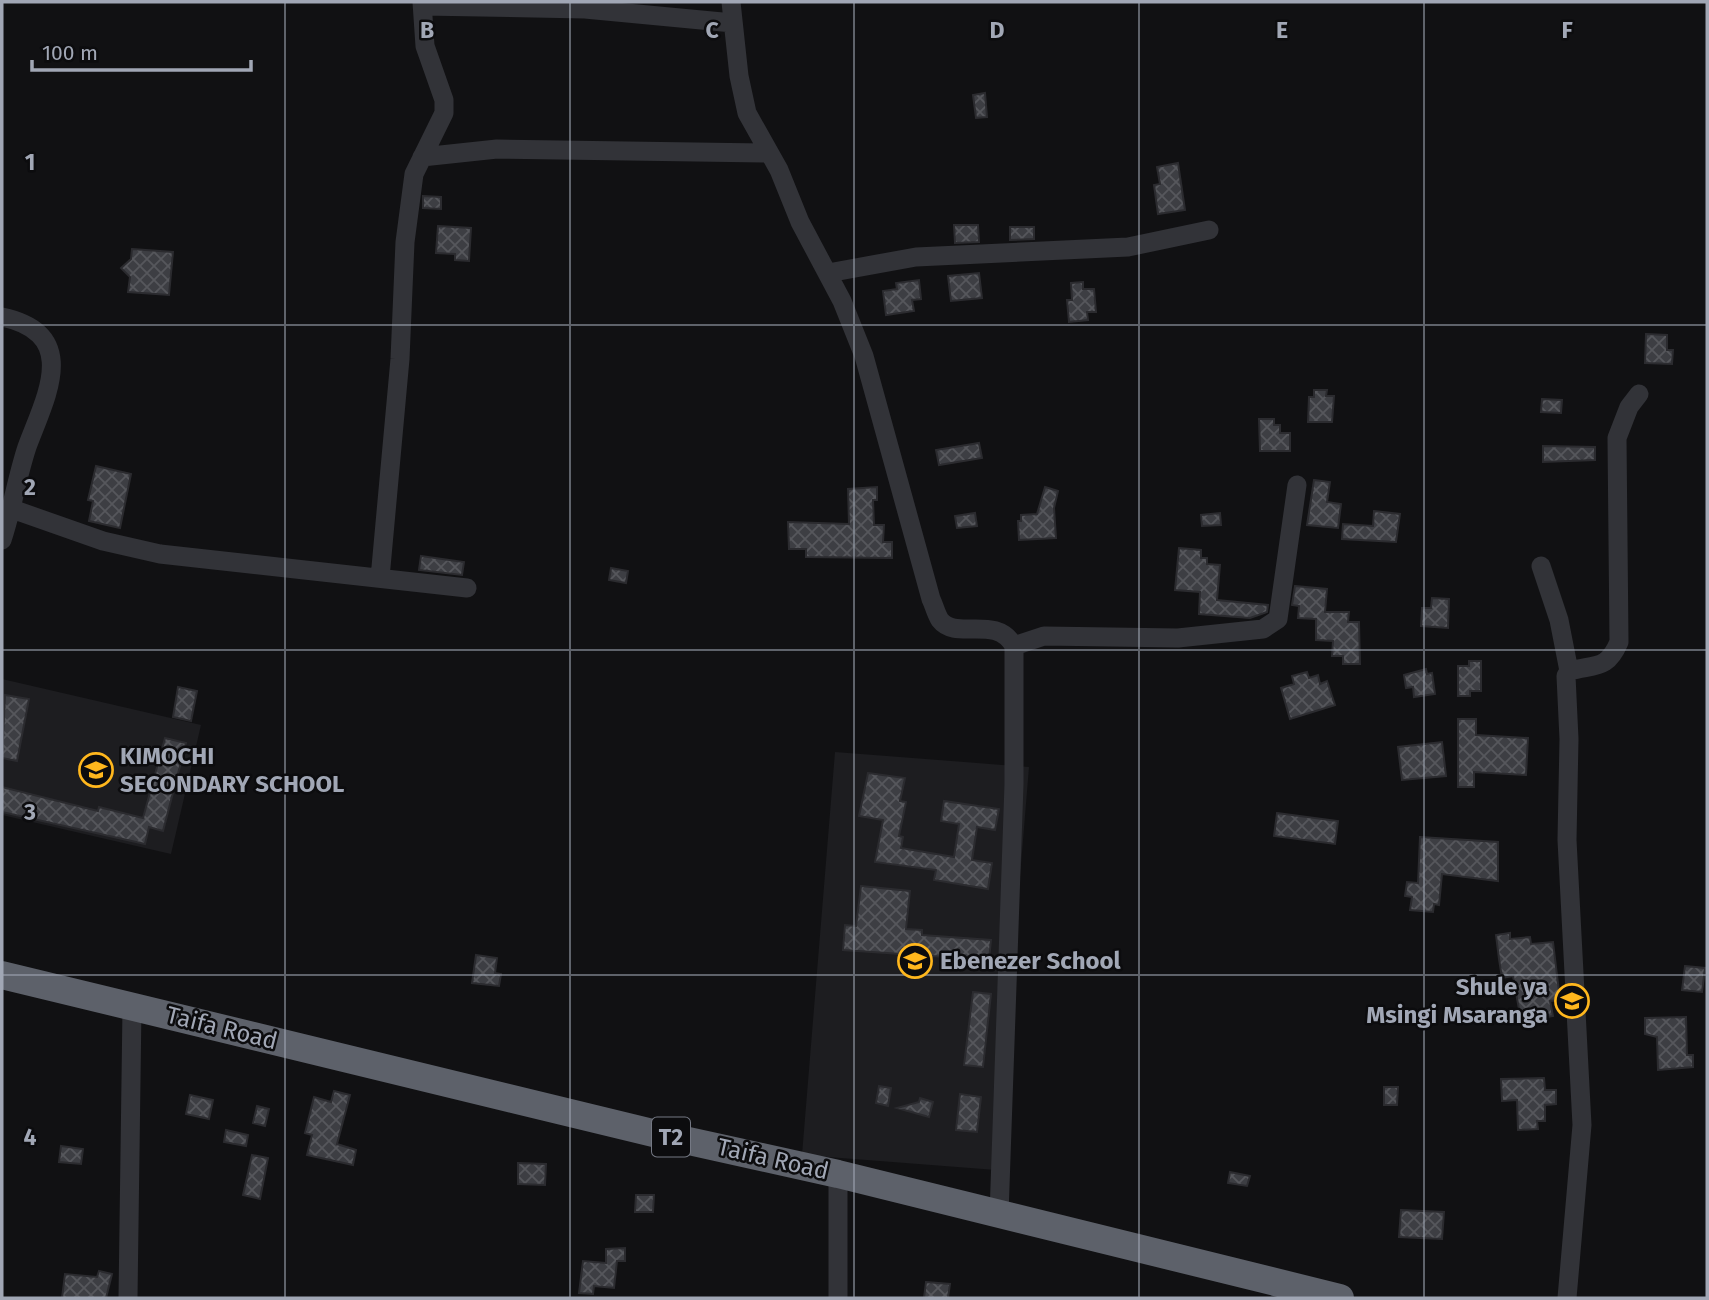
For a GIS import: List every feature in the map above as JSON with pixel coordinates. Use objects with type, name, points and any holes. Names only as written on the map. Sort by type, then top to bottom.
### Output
[{"type":"highway","name":"Taifa Road","points":[[2,975],[657,1134],[838,1174],[1340,1298]]},
{"type":"street","points":[[731,2],[742,96],[828,273],[864,356],[931,599],[941,621],[953,628],[990,628],[1009,636],[1014,646],[1014,784],[999,1215]]},
{"type":"street","points":[[380,578],[400,359],[405,242],[414,174],[444,113],[444,100],[425,46],[422,4],[584,9],[733,23]]},
{"type":"street","points":[[422,157],[497,149],[769,153]]},
{"type":"street","points":[[828,273],[916,257],[1128,247],[1209,230]]},
{"type":"street","points":[[2,317],[32,328],[44,343],[52,370],[48,398],[27,449],[2,540]]},
{"type":"street","points":[[1569,670],[1604,664],[1612,658],[1619,642],[1617,438],[1629,407],[1639,394]]},
{"type":"street","points":[[1014,646],[1044,636],[1178,638],[1263,629],[1278,619],[1297,485]]},
{"type":"street","points":[[12,509],[140,551],[467,588]]},
{"type":"street","points":[[1541,566],[1559,620],[1569,670],[1566,687],[1569,739],[1567,840],[1582,1125],[1567,1298]]},
{"type":"street","points":[[128,1298],[132,1007]]},
{"type":"street","points":[[838,1174],[838,1298]]},
{"type":"shaded area","name":"KIMOCHI SECONDARY SCHOOL","points":[[2,679],[201,725],[171,854],[2,815]]},
{"type":"shaded area","name":"Ebenezer School","points":[[835,752],[1029,767],[996,1170],[802,1155]]},
{"type":"building","points":[[985,93],[987,117],[976,118],[973,95]]},
{"type":"building","points":[[1178,163],[1185,210],[1158,214],[1154,185],[1160,184],[1157,167]]},
{"type":"building","points":[[423,196],[441,197],[441,209],[423,208]]},
{"type":"building","points":[[954,225],[978,225],[979,242],[955,243]]},
{"type":"building","points":[[438,226],[471,228],[469,261],[455,260],[455,254],[436,253]]},
{"type":"building","points":[[1010,227],[1034,227],[1034,239],[1010,240]]},
{"type":"building","points":[[132,249],[173,252],[169,295],[128,292],[130,277],[121,268],[131,259]]},
{"type":"building","points":[[979,273],[982,298],[951,301],[948,276]]},
{"type":"building","points":[[919,280],[921,299],[912,300],[914,311],[886,315],[883,291],[897,289],[896,283]]},
{"type":"building","points":[[1083,282],[1083,289],[1094,289],[1096,312],[1087,312],[1088,320],[1069,322],[1067,300],[1072,300],[1071,283]]},
{"type":"building","points":[[1646,334],[1667,335],[1667,350],[1673,350],[1672,364],[1645,363]]},
{"type":"building","points":[[1314,390],[1327,390],[1326,396],[1334,396],[1332,422],[1308,422],[1309,397],[1314,397]]},
{"type":"building","points":[[1542,399],[1562,400],[1561,413],[1541,412]]},
{"type":"building","points":[[1259,419],[1274,419],[1274,425],[1280,425],[1280,433],[1290,433],[1290,451],[1260,451]]},
{"type":"building","points":[[979,443],[982,458],[939,465],[936,450]]},
{"type":"building","points":[[1543,446],[1595,447],[1595,460],[1543,462]]},
{"type":"building","points":[[96,466],[131,474],[120,528],[89,521],[93,501],[88,500]]},
{"type":"building","points":[[1314,480],[1330,482],[1327,502],[1341,504],[1338,528],[1307,525]]},
{"type":"building","points":[[877,487],[877,500],[873,500],[874,525],[884,525],[883,542],[892,542],[892,558],[806,557],[806,549],[789,549],[788,522],[849,524],[848,489]]},
{"type":"building","points":[[1045,487],[1058,491],[1054,508],[1056,538],[1019,540],[1018,521],[1021,521],[1021,515],[1037,514]]},
{"type":"building","points":[[1374,511],[1400,514],[1396,542],[1342,539],[1343,524],[1373,526]]},
{"type":"building","points":[[975,513],[977,526],[957,528],[955,516]]},
{"type":"building","points":[[1220,513],[1221,525],[1202,526],[1201,515]]},
{"type":"building","points":[[1179,548],[1201,550],[1201,558],[1207,558],[1207,564],[1220,565],[1217,600],[1268,605],[1267,612],[1250,618],[1199,614],[1200,592],[1175,590]]},
{"type":"building","points":[[421,556],[464,562],[462,575],[419,570]]},
{"type":"building","points":[[611,568],[628,571],[626,583],[609,580]]},
{"type":"building","points":[[1295,586],[1327,589],[1325,612],[1349,612],[1348,622],[1359,622],[1360,664],[1343,664],[1343,656],[1332,656],[1333,641],[1316,640],[1316,619],[1298,618],[1299,606],[1292,605]]},
{"type":"building","points":[[1432,598],[1449,599],[1448,628],[1421,626],[1422,608],[1431,608]]},
{"type":"building","points":[[1469,661],[1481,661],[1481,691],[1470,691],[1470,696],[1458,696],[1458,666],[1469,666]]},
{"type":"building","points":[[1426,669],[1427,674],[1432,673],[1435,694],[1414,697],[1413,687],[1406,688],[1404,675]]},
{"type":"building","points":[[1307,672],[1309,678],[1318,675],[1320,684],[1327,681],[1335,705],[1290,719],[1281,688],[1294,684],[1292,676]]},
{"type":"building","points":[[178,687],[197,691],[191,721],[173,717]]},
{"type":"building","points":[[5,695],[29,699],[17,761],[2,758]]},
{"type":"building","points":[[1458,719],[1476,719],[1476,735],[1528,738],[1526,775],[1474,772],[1474,787],[1458,787]]},
{"type":"building","points":[[165,738],[186,743],[163,831],[149,827],[145,844],[2,812],[2,787],[98,811],[99,807],[143,818]]},
{"type":"building","points":[[1442,742],[1446,776],[1402,780],[1398,747]]},
{"type":"building","points":[[868,773],[905,778],[900,801],[906,802],[899,836],[903,837],[901,848],[954,857],[959,824],[941,821],[944,801],[999,809],[995,830],[977,827],[972,860],[992,863],[988,889],[934,880],[936,870],[875,862],[883,820],[859,816]]},
{"type":"building","points":[[1277,813],[1338,821],[1335,844],[1274,836]]},
{"type":"building","points":[[1420,837],[1498,842],[1498,881],[1442,874],[1439,905],[1434,904],[1433,912],[1410,910],[1412,897],[1405,896],[1407,882],[1418,883]]},
{"type":"building","points":[[861,886],[910,891],[906,929],[922,930],[922,935],[991,940],[989,960],[843,950],[845,925],[856,926]]},
{"type":"building","points":[[1510,933],[1510,939],[1530,937],[1531,944],[1553,942],[1560,1000],[1550,1001],[1553,1016],[1536,1019],[1535,1013],[1520,1015],[1513,976],[1502,978],[1496,935]]},
{"type":"building","points":[[476,955],[497,958],[495,973],[501,974],[499,986],[472,983]]},
{"type":"building","points":[[1685,966],[1705,968],[1702,992],[1682,990]]},
{"type":"building","points":[[973,992],[991,994],[983,1067],[964,1065]]},
{"type":"building","points":[[1686,1017],[1687,1055],[1693,1055],[1693,1067],[1658,1070],[1657,1037],[1645,1034],[1645,1018]]},
{"type":"building","points":[[1544,1078],[1545,1090],[1556,1090],[1556,1104],[1545,1105],[1545,1121],[1537,1121],[1538,1129],[1518,1130],[1517,1100],[1502,1101],[1501,1079]]},
{"type":"building","points":[[879,1086],[891,1088],[888,1106],[876,1103]]},
{"type":"building","points":[[1384,1087],[1398,1087],[1397,1105],[1384,1105]]},
{"type":"building","points":[[334,1091],[350,1095],[337,1144],[356,1150],[353,1165],[307,1155],[312,1135],[305,1133],[314,1097],[331,1102]]},
{"type":"building","points":[[960,1094],[981,1097],[977,1132],[956,1130]]},
{"type":"building","points":[[190,1095],[213,1100],[209,1119],[186,1114]]},
{"type":"building","points":[[920,1098],[933,1102],[929,1117],[897,1108],[919,1102]]},
{"type":"building","points":[[257,1106],[269,1109],[265,1126],[253,1123]]},
{"type":"building","points":[[226,1130],[248,1135],[246,1146],[224,1142]]},
{"type":"building","points":[[61,1146],[83,1149],[81,1164],[59,1162]]},
{"type":"building","points":[[252,1155],[268,1158],[260,1199],[243,1195]]},
{"type":"building","points":[[518,1163],[546,1164],[545,1185],[518,1184]]},
{"type":"building","points":[[1230,1172],[1250,1176],[1247,1186],[1228,1183]]},
{"type":"building","points":[[636,1195],[654,1195],[653,1212],[635,1212]]},
{"type":"building","points":[[1401,1210],[1444,1212],[1442,1239],[1399,1237]]},
{"type":"building","points":[[625,1248],[625,1261],[617,1261],[614,1288],[594,1286],[593,1294],[579,1293],[583,1261],[606,1263],[606,1249]]},
{"type":"building","points":[[99,1271],[112,1274],[106,1298],[62,1298],[65,1274],[97,1277]]},
{"type":"building","points":[[926,1282],[950,1284],[948,1298],[924,1298]]},
{"type":"place","name":"KIMOCHI SECONDARY SCHOOL","points":[[96,770]]},
{"type":"place","name":"Ebenezer School","points":[[915,961]]},
{"type":"place","name":"Shule ya Msingi Msaranga","points":[[1572,1001]]}]
